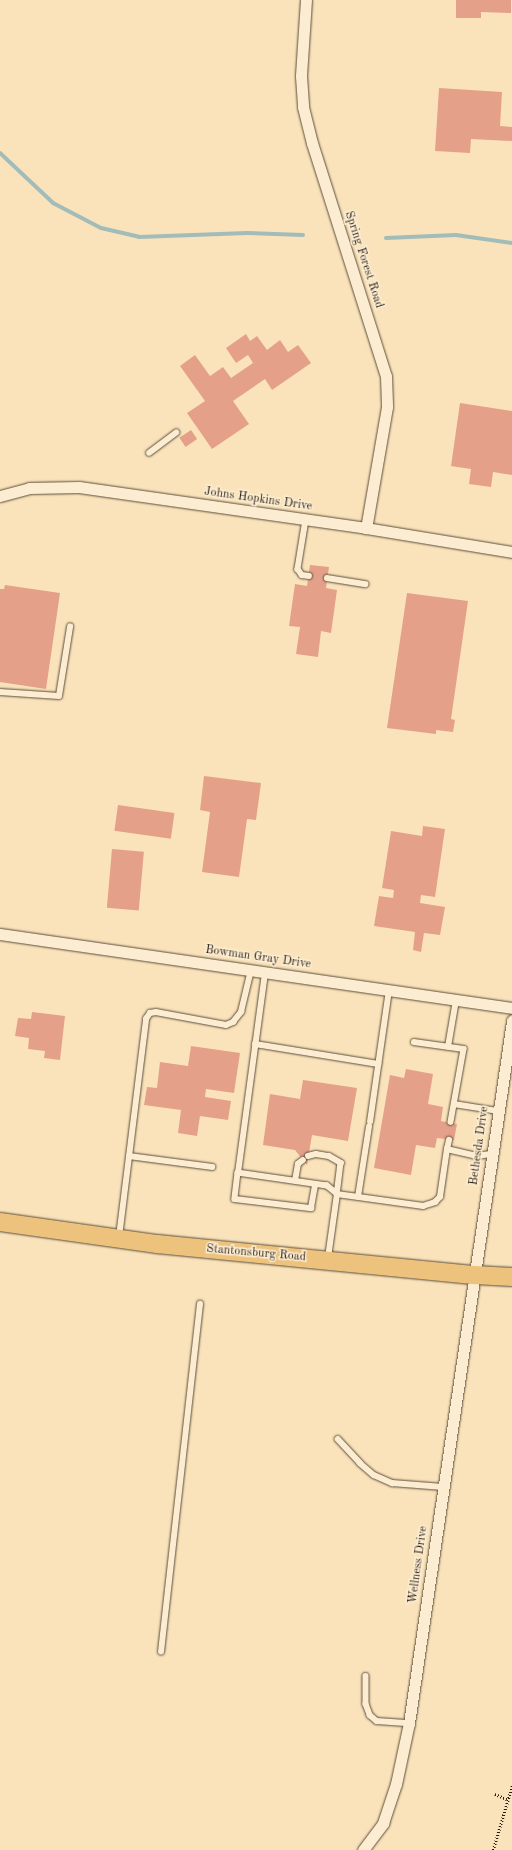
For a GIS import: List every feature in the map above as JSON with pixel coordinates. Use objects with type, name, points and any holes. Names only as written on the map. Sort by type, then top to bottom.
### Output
[{"type":"main road","name":"Stantonsburg Road","points":[[0,1222],[157,1244],[475,1275],[512,1277]]},
{"type":"street","name":"Spring Forest Road","points":[[306,0],[302,76],[303,107],[312,143],[386,376],[387,407],[366,528]]},
{"type":"street","name":"Johns Hopkins Drive","points":[[0,496],[29,488],[79,488],[366,528],[512,552]]},
{"type":"street","name":"Bowman Gray Drive","points":[[0,934],[512,1008]]},
{"type":"street","name":"Bethesda Drive","points":[[475,1275],[512,1021]]},
{"type":"street","name":"Wellness Drive","points":[[363,1850],[383,1823],[396,1784],[409,1724],[475,1275]]},
{"type":"lane","points":[[149,452],[176,433]]},
{"type":"lane","points":[[306,520],[298,569],[302,575],[309,576]]},
{"type":"lane","points":[[327,578],[366,584]]},
{"type":"lane","points":[[0,692],[59,696],[70,627]]},
{"type":"lane","points":[[119,1239],[146,1019],[150,1013],[156,1012],[226,1025],[233,1022],[241,1012],[251,970]]},
{"type":"lane","points":[[265,972],[235,1199],[311,1208],[315,1185]]},
{"type":"lane","points":[[358,1197],[389,990]]},
{"type":"lane","points":[[448,1047],[456,1000]]},
{"type":"lane","points":[[414,1042],[464,1049],[452,1122]]},
{"type":"lane","points":[[256,1044],[378,1064]]},
{"type":"lane","points":[[454,1104],[498,1111]]},
{"type":"lane","points":[[238,1173],[327,1186],[337,1194],[423,1206],[435,1202],[440,1197],[449,1140]]},
{"type":"lane","points":[[447,1149],[477,1156],[492,1154]]},
{"type":"lane","points":[[308,1156],[316,1154],[329,1156],[341,1163],[327,1260]]},
{"type":"lane","points":[[129,1156],[212,1167]]},
{"type":"lane","points":[[295,1181],[298,1164],[303,1160]]},
{"type":"lane","points":[[161,1652],[200,1304]]},
{"type":"lane","points":[[338,1439],[360,1463],[374,1475],[392,1482],[443,1487]]},
{"type":"lane","points":[[366,1676],[366,1704],[370,1715],[377,1721],[409,1724]]},
{"type":"path","points":[[493,1850],[512,1786]]},
{"type":"path","points":[[495,1794],[507,1799]]},
{"type":"building","points":[[456,0],[511,0],[511,13],[481,12],[481,18],[456,18]]},
{"type":"building","points":[[439,88],[502,92],[500,126],[512,127],[512,141],[471,139],[470,153],[435,151]]},
{"type":"building","points":[[246,334],[250,341],[257,336],[267,350],[280,340],[288,352],[298,345],[311,363],[272,390],[265,379],[233,401],[249,424],[212,449],[187,413],[205,401],[180,366],[195,355],[210,376],[223,367],[231,378],[253,363],[248,355],[236,363],[226,348]]},
{"type":"building","points":[[460,403],[512,411],[512,475],[493,472],[491,487],[469,484],[471,469],[451,466]]},
{"type":"building","points":[[191,430],[197,439],[186,447],[179,438]]},
{"type":"building","points":[[310,565],[329,567],[326,588],[337,590],[331,633],[321,631],[318,657],[296,654],[300,627],[289,626],[295,584],[307,586]]},
{"type":"building","points":[[5,585],[60,593],[46,689],[0,682],[0,589],[4,589]]},
{"type":"building","points":[[407,593],[468,601],[451,719],[455,720],[453,732],[436,730],[436,734],[387,728]]},
{"type":"building","points":[[204,776],[261,783],[256,820],[247,819],[239,877],[202,872],[210,812],[200,810]]},
{"type":"building","points":[[118,805],[174,813],[171,839],[114,831]]},
{"type":"building","points":[[423,826],[445,829],[435,897],[421,895],[420,903],[445,907],[440,935],[424,933],[421,952],[413,950],[415,932],[374,926],[379,896],[393,898],[394,890],[382,888],[391,831],[422,836]]},
{"type":"building","points":[[112,849],[144,852],[139,911],[107,908]]},
{"type":"building","points":[[32,1012],[65,1016],[60,1060],[44,1058],[45,1051],[28,1049],[29,1038],[15,1036],[18,1018],[31,1019]]},
{"type":"building","points":[[191,1046],[240,1053],[234,1093],[206,1089],[205,1097],[231,1101],[228,1120],[200,1116],[197,1136],[178,1133],[181,1110],[144,1105],[147,1087],[157,1088],[160,1062],[188,1066]]},
{"type":"building","points":[[406,1069],[433,1074],[428,1104],[443,1107],[441,1121],[457,1124],[454,1140],[437,1138],[435,1148],[416,1145],[411,1175],[374,1168],[390,1075],[404,1078]]},
{"type":"building","points":[[303,1080],[357,1088],[348,1141],[312,1135],[307,1165],[295,1150],[263,1145],[270,1094],[300,1099]]},
{"type":"waterway","points":[[0,153],[53,203],[101,228],[139,237],[247,233],[303,235]]},
{"type":"waterway","points":[[386,238],[456,235],[512,243]]}]
